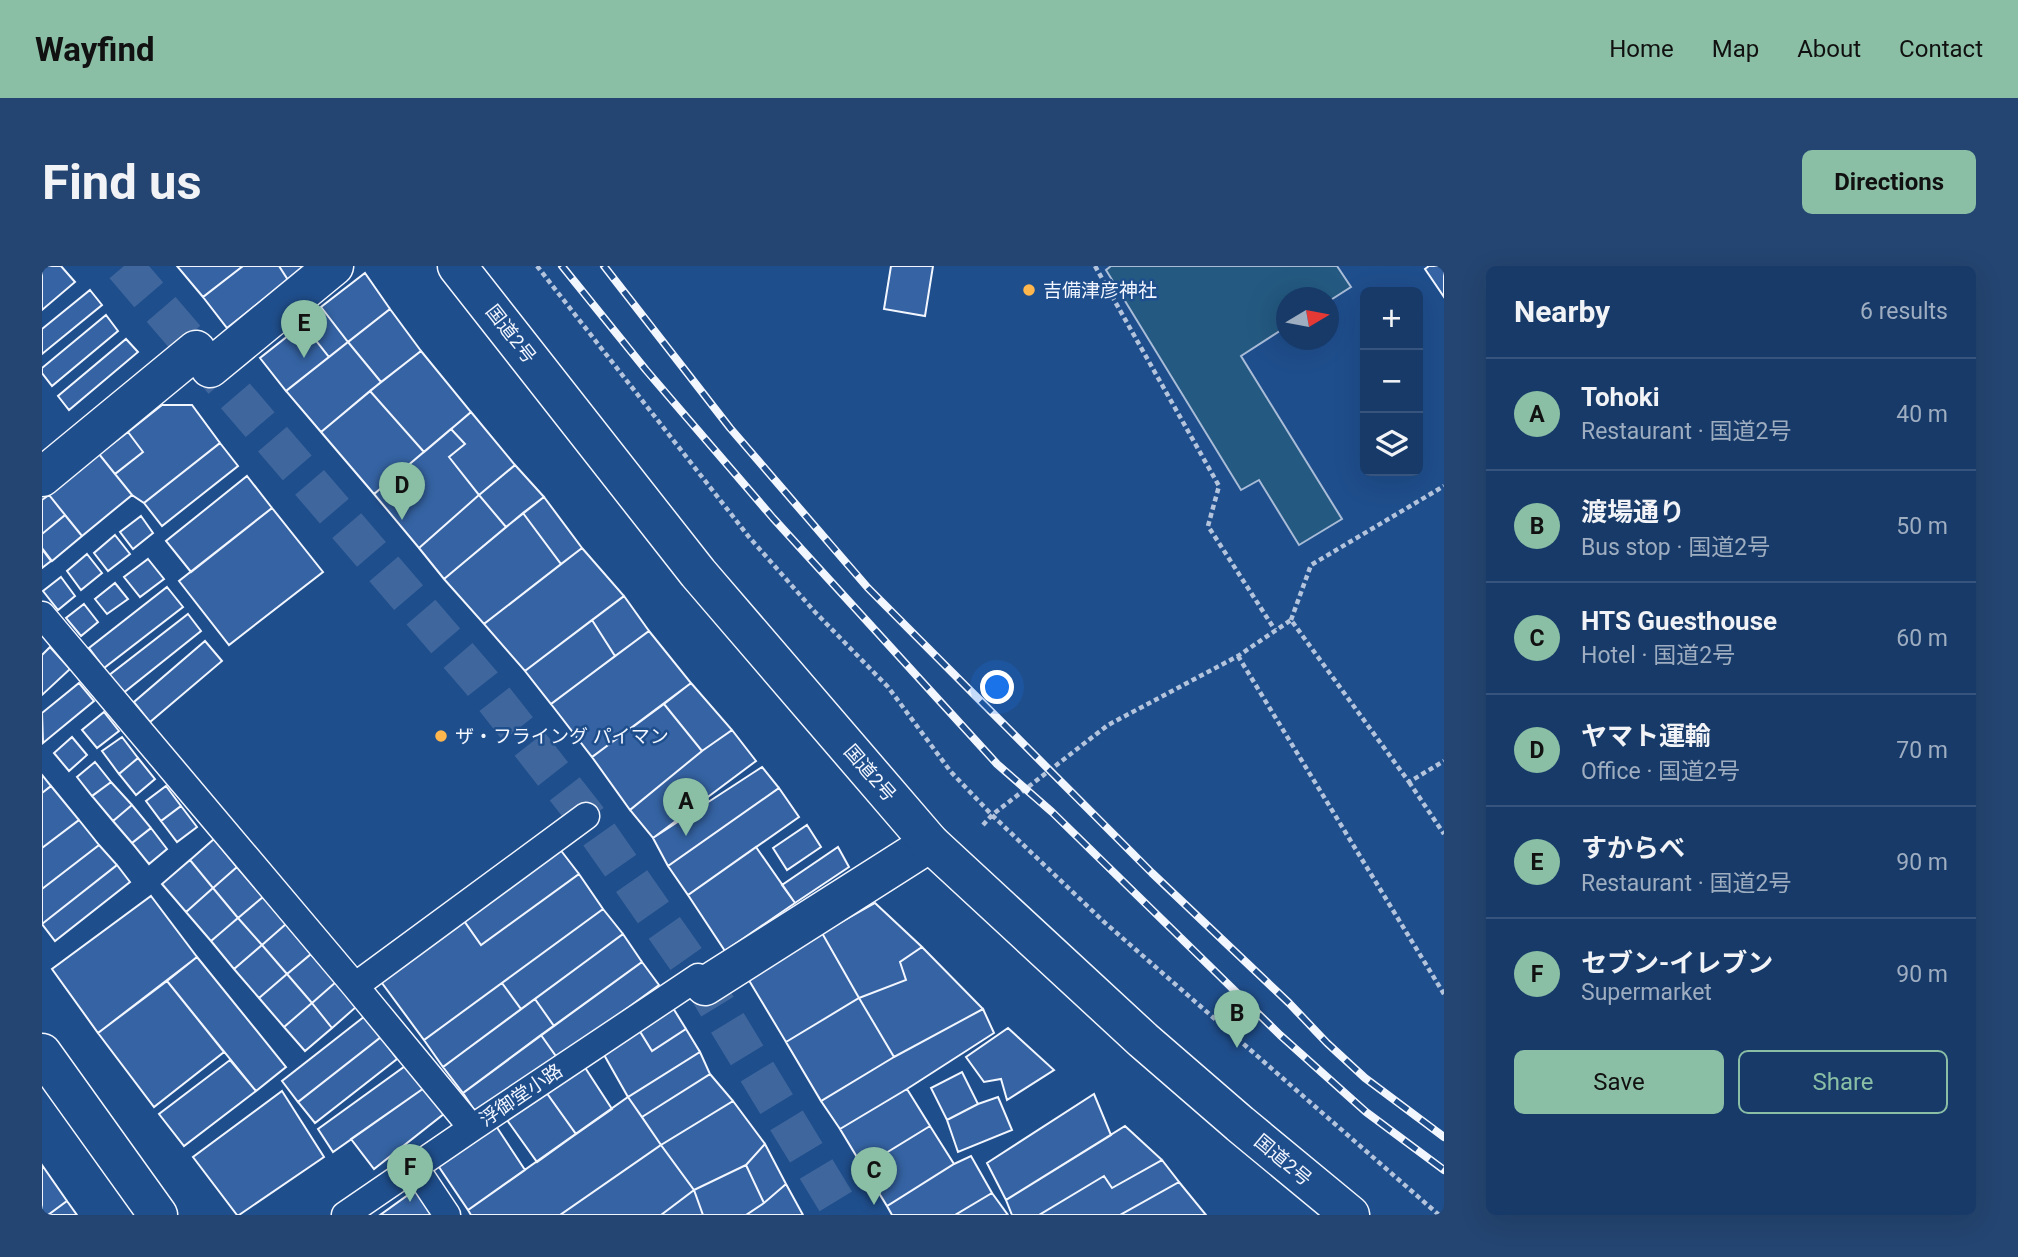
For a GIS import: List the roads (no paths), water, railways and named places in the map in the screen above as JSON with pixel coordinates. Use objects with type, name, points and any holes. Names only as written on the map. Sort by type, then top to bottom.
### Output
[{"type":"main road","points":[[42,477],[334,266]]},
{"type":"main road","name":"国道2号","points":[[457,266],[698,573],[941,854],[1143,1040],[1350,1215]]},
{"type":"main road","points":[[702,981],[941,854]]},
{"type":"main road","points":[[42,1053],[158,1215]]},
{"type":"lane","points":[[42,615],[472,1128]]},
{"type":"lane","points":[[355,986],[586,816]]},
{"type":"lane","name":"浮御堂小路","points":[[345,1215],[472,1128],[702,981]]},
{"type":"lane","points":[[415,1167],[447,1215]]},
{"type":"tunnel","points":[[124,266],[481,682],[586,816],[705,986],[844,1215]]},
{"type":"railway","points":[[562,266],[646,370],[773,518],[997,764],[1052,812],[1280,1035],[1366,1112],[1444,1170]]},
{"type":"railway","points":[[604,266],[730,428],[868,588],[1152,873],[1289,1003],[1327,1043],[1365,1078],[1444,1137]]},
{"type":"place","name":"吉備津彦神社","points":[[1029,290]]},
{"type":"place","name":"すからべ","points":[[304,358]]},
{"type":"place","name":"ヤマト運輸","points":[[402,520]]},
{"type":"place","name":"ザ・フライング パイマン","points":[[441,736]]},
{"type":"place","name":"Tohoki","points":[[686,836]]},
{"type":"place","name":"渡場通り","points":[[1237,1048]]},
{"type":"place","name":"セブン-イレブン","points":[[410,1202]]},
{"type":"place","name":"HTS Guesthouse","points":[[874,1205]]}]
